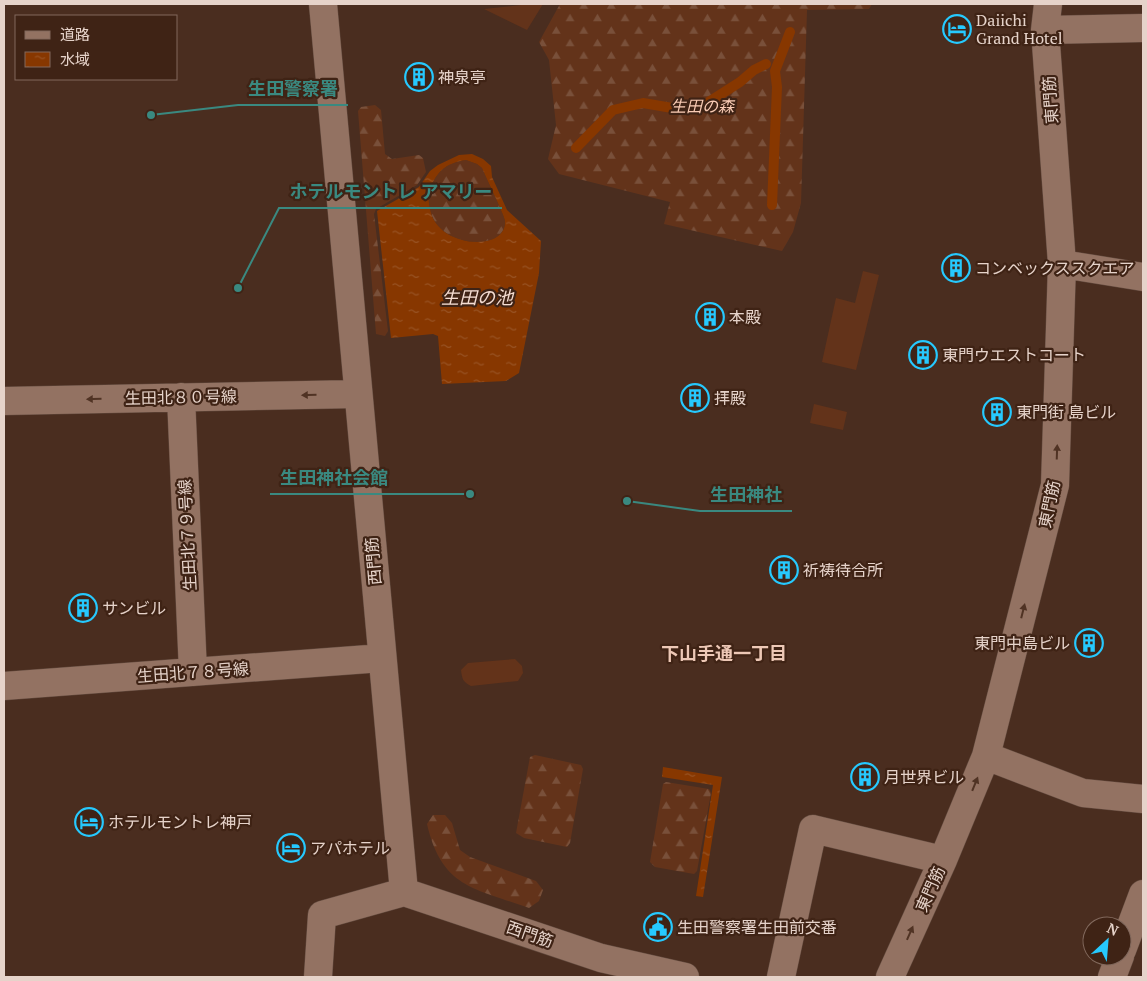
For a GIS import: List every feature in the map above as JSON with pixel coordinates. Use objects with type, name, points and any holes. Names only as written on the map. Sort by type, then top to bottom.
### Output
[{"type":"street","name":"西門筋","points":[[323,4],[357,394],[404,892],[598,967],[685,977]]},
{"type":"street","points":[[1046,17],[1143,28]]},
{"type":"street","name":"東門筋","points":[[890,977],[943,860],[986,756],[1055,485],[1062,264],[1046,17]]},
{"type":"street","points":[[1062,264],[1143,277]]},
{"type":"street","name":"生田北８０号線","points":[[4,401],[357,394]]},
{"type":"street","name":"生田北７９号線","points":[[181,397],[193,672]]},
{"type":"street","name":"生田北７８号線","points":[[4,686],[382,658]]},
{"type":"street","points":[[986,756],[1082,793],[1143,799]]},
{"type":"street","points":[[781,977],[813,829],[943,860]]},
{"type":"street","points":[[318,977],[322,915],[404,892]]},
{"type":"street","points":[[1132,933],[1143,894]]},
{"type":"street","points":[[1112,977],[1118,966]]},
{"type":"green space","points":[[543,4],[527,30],[484,9]]},
{"type":"green space","name":"生田の森","points":[[560,4],[872,4],[869,9],[807,10],[801,203],[793,232],[782,251],[664,224],[670,202],[559,174],[548,159],[556,125],[549,60],[539,42]]},
{"type":"green space","points":[[375,105],[381,110],[385,154],[392,159],[419,155],[423,158],[426,172],[417,185],[376,209],[374,214],[388,331],[385,336],[376,334],[358,111],[361,107]]},
{"type":"green space","points":[[466,160],[482,168],[502,211],[505,221],[503,231],[495,238],[470,242],[456,238],[444,231],[435,221],[429,205],[429,192],[437,175],[449,165]]},
{"type":"green space","points":[[863,271],[879,275],[856,370],[822,362],[836,298],[855,303]]},
{"type":"green space","points":[[814,404],[847,412],[843,430],[810,423]]},
{"type":"green space","points":[[515,659],[522,666],[523,673],[518,681],[471,686],[462,678],[461,670],[468,663]]},
{"type":"green space","points":[[535,755],[581,765],[583,769],[570,843],[567,847],[524,838],[516,833],[530,757]]},
{"type":"green space","points":[[666,782],[709,789],[711,793],[697,871],[694,874],[655,867],[650,862],[663,784]]},
{"type":"green space","points":[[433,815],[445,815],[452,823],[460,850],[470,857],[536,881],[543,890],[539,901],[529,908],[477,890],[451,873],[433,845],[427,824]]},
{"type":"water","name":"生田の池","points":[[472,154],[483,159],[491,166],[492,177],[507,210],[541,241],[539,273],[519,373],[506,381],[442,384],[438,336],[433,334],[391,338],[377,211],[419,187],[430,171],[459,155]],"holes":[[[466,160],[482,168],[505,221],[503,231],[495,238],[470,242],[456,238],[444,231],[435,221],[430,208],[429,194],[434,180],[449,165]]]},
{"type":"water","points":[[663,767],[722,777],[703,897],[696,896],[713,785],[662,777]]},
{"type":"waterway","points":[[772,205],[777,87],[775,71],[790,32]]},
{"type":"waterway","points":[[576,148],[613,110],[643,103],[684,110],[704,105],[740,82],[754,70],[766,64]]},
{"type":"place","name":"Daiichi Grand Hotel","points":[[957,29]]},
{"type":"place","name":"神泉亭","points":[[419,77]]},
{"type":"place","name":"生田警察署","points":[[151,115]]},
{"type":"place","name":"コンベックススクエア","points":[[956,268]]},
{"type":"place","name":"ホテルモントレ アマリー","points":[[238,288]]},
{"type":"place","name":"本殿","points":[[710,317]]},
{"type":"place","name":"東門ウエストコート","points":[[923,355]]},
{"type":"place","name":"拝殿","points":[[695,398]]},
{"type":"place","name":"東門街 島ビル","points":[[997,412]]},
{"type":"place","name":"生田神社会館","points":[[470,494]]},
{"type":"place","name":"生田神社","points":[[627,501]]},
{"type":"place","name":"祈祷待合所","points":[[784,570]]},
{"type":"place","name":"サンビル","points":[[83,608]]},
{"type":"place","name":"東門中島ビル","points":[[1089,643]]},
{"type":"place","name":"月世界ビル","points":[[865,777]]},
{"type":"place","name":"ホテルモントレ神戸","points":[[89,822]]},
{"type":"place","name":"アパホテル","points":[[291,848]]},
{"type":"place","name":"生田警察署生田前交番","points":[[658,927]]},
{"type":"district","name":"下山手通一丁目","points":[[724,653]]}]
